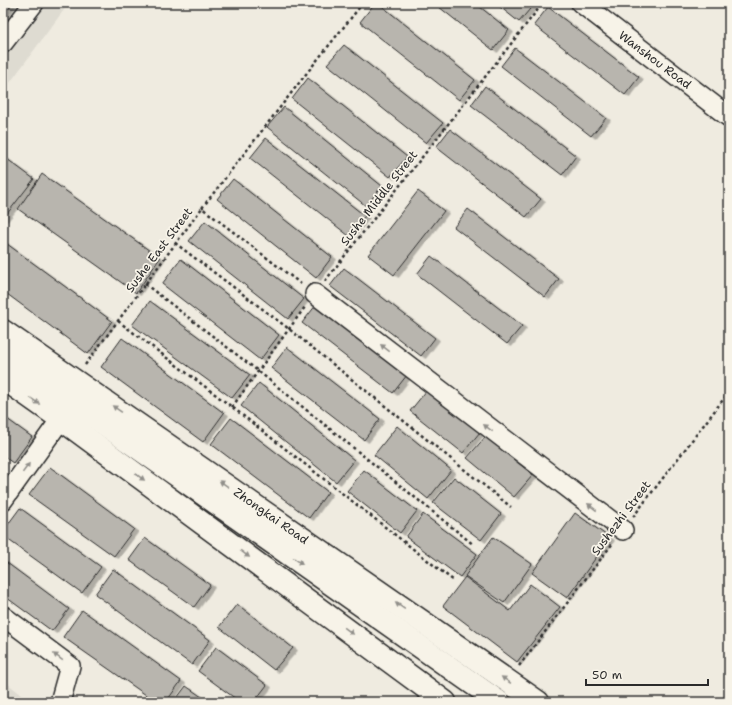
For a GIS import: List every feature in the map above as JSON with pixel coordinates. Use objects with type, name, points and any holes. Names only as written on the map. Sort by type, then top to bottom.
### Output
[{"type":"main road","name":"Zhongkai Road","points":[[3,331],[538,702]]},
{"type":"main road","points":[[3,354],[499,702]]},
{"type":"main road","points":[[3,378],[446,702]]},
{"type":"main road","points":[[346,595],[446,680],[475,702]]},
{"type":"street","points":[[3,43],[34,3]]},
{"type":"street","name":"Wanshou Road","points":[[581,3],[729,116]]},
{"type":"street","points":[[315,294],[622,530]]},
{"type":"street","points":[[3,500],[61,419]]},
{"type":"street","points":[[3,616],[70,666],[60,702]]},
{"type":"path","points":[[202,208],[363,3]]},
{"type":"path","name":"Sushe Middle Street","points":[[232,407],[315,294],[543,3]]},
{"type":"path","name":"Sushe East Street","points":[[74,380],[174,243],[202,208],[315,294]]},
{"type":"path","points":[[174,243],[289,329],[511,507]]},
{"type":"path","points":[[145,284],[258,371],[474,545]]},
{"type":"path","points":[[118,321],[232,407],[454,581]]},
{"type":"path","name":"Sushezhi Street","points":[[527,656],[729,392]]},
{"type":"shaded area","points":[[3,3],[69,3],[3,92]]},
{"type":"shaded area","points":[[3,680],[31,702],[3,702]]},
{"type":"building","points":[[3,3],[12,3],[3,15]]},
{"type":"building","points":[[375,3],[378,3],[475,80],[459,100],[360,22]]},
{"type":"building","points":[[434,3],[475,3],[509,30],[493,50]]},
{"type":"building","points":[[495,3],[535,3],[519,22]]},
{"type":"building","points":[[548,7],[639,77],[625,95],[534,25]]},
{"type":"building","points":[[344,45],[443,123],[426,143],[327,64]]},
{"type":"building","points":[[515,48],[606,118],[591,136],[501,66]]},
{"type":"building","points":[[308,78],[407,157],[390,177],[292,99]]},
{"type":"building","points":[[485,86],[576,156],[562,175],[471,105]]},
{"type":"building","points":[[284,107],[382,186],[366,206],[267,127]]},
{"type":"building","points":[[450,129],[541,199],[526,217],[436,147]]},
{"type":"building","points":[[266,138],[365,216],[349,236],[250,158]]},
{"type":"building","points":[[3,156],[34,179],[3,219]]},
{"type":"building","points":[[42,174],[160,258],[136,293],[18,209]]},
{"type":"building","points":[[233,179],[332,257],[316,278],[217,199]]},
{"type":"building","points":[[418,191],[444,211],[394,275],[368,255]]},
{"type":"building","points":[[468,209],[559,279],[545,297],[454,227]]},
{"type":"building","points":[[205,221],[304,299],[288,319],[189,241]]},
{"type":"building","points":[[3,241],[112,321],[88,354],[3,291]]},
{"type":"building","points":[[431,256],[522,326],[507,344],[417,274]]},
{"type":"building","points":[[181,259],[279,335],[260,360],[162,284]]},
{"type":"building","points":[[344,268],[435,338],[421,356],[330,286]]},
{"type":"building","points":[[150,301],[250,375],[232,398],[132,325]]},
{"type":"building","points":[[316,305],[407,375],[393,393],[302,323]]},
{"type":"building","points":[[122,338],[224,413],[203,442],[101,367]]},
{"type":"building","points":[[287,347],[380,419],[364,440],[271,368]]},
{"type":"building","points":[[259,383],[354,460],[336,482],[241,406]]},
{"type":"building","points":[[427,390],[480,432],[463,453],[410,411]]},
{"type":"building","points":[[3,416],[32,437],[13,463],[3,456]]},
{"type":"building","points":[[231,418],[328,492],[309,518],[211,444]]},
{"type":"building","points":[[397,426],[451,470],[428,499],[374,455]]},
{"type":"building","points":[[486,436],[533,475],[514,497],[467,458]]},
{"type":"building","points":[[50,467],[134,529],[114,556],[29,495]]},
{"type":"building","points":[[364,470],[417,511],[400,533],[347,491]]},
{"type":"building","points":[[454,477],[501,514],[481,540],[433,503]]},
{"type":"building","points":[[20,508],[101,567],[82,593],[3,536],[3,531]]},
{"type":"building","points":[[575,513],[610,538],[567,598],[532,573]]},
{"type":"building","points":[[423,514],[477,554],[460,577],[406,537]]},
{"type":"building","points":[[493,537],[532,564],[504,603],[465,576]]},
{"type":"building","points":[[145,538],[210,585],[194,607],[129,560]]},
{"type":"building","points":[[3,560],[69,609],[52,631],[3,595]]},
{"type":"building","points":[[113,569],[210,640],[192,665],[95,594]]},
{"type":"building","points":[[465,577],[510,611],[530,584],[560,607],[517,662],[443,606]]},
{"type":"building","points":[[237,604],[293,648],[274,670],[219,627]]},
{"type":"building","points":[[82,610],[181,681],[166,702],[156,702],[63,637]]},
{"type":"building","points":[[216,647],[267,685],[254,702],[240,702],[198,671]]},
{"type":"building","points":[[186,686],[209,702],[174,702]]}]
